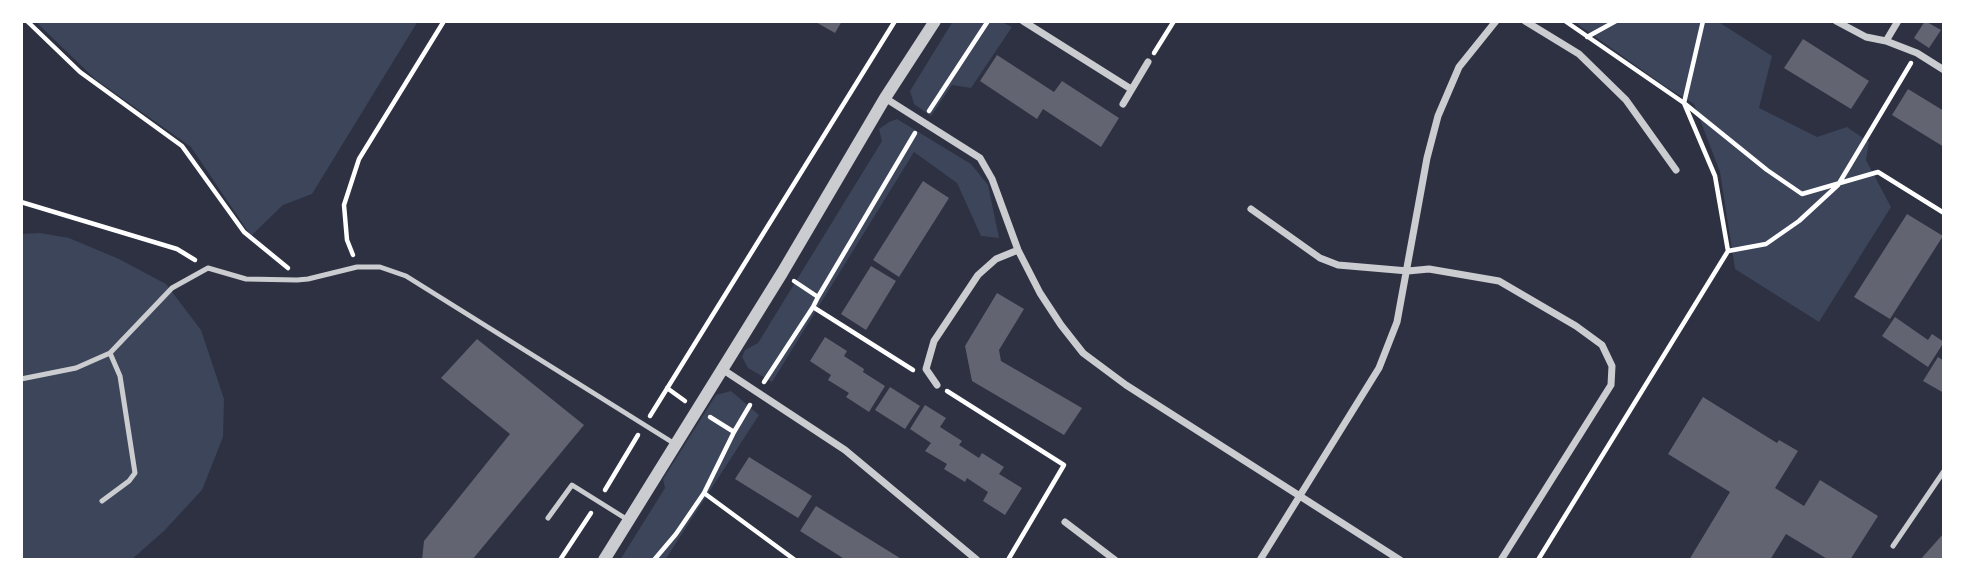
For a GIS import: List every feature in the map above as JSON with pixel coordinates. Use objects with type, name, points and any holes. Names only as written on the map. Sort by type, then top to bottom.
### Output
[{"type":"street","points":[[604,560],[782,273],[885,98],[935,21]]},
{"type":"street","points":[[1023,21],[1131,89]]},
{"type":"street","points":[[1260,560],[1379,368],[1397,322],[1408,271],[1416,212],[1438,116],[1459,67],[1496,21]]},
{"type":"street","points":[[1525,21],[1579,54],[1626,100],[1676,170]]},
{"type":"street","points":[[1836,21],[1866,37],[1886,41],[1917,53],[1944,70]]},
{"type":"street","points":[[1886,41],[1898,21]]},
{"type":"street","points":[[1123,104],[1148,62]]},
{"type":"street","points":[[885,98],[980,158],[992,179],[1018,250],[1040,293],[1083,353],[1126,385],[1400,560]]},
{"type":"street","points":[[1251,209],[1320,258],[1338,264],[1408,271],[1429,269],[1499,281],[1576,326],[1602,345],[1612,366],[1611,385],[1502,560]]},
{"type":"street","points":[[937,385],[926,369],[934,341],[978,275],[996,259],[1018,250]]},
{"type":"street","points":[[1107,369],[1112,360]]},
{"type":"street","points":[[722,369],[845,450],[977,560]]},
{"type":"street","points":[[1065,522],[1115,560]]},
{"type":"lane","points":[[21,379],[76,368],[110,353],[172,288],[208,268],[246,279],[308,279],[357,267],[380,267],[406,276],[675,444]]},
{"type":"lane","points":[[102,501],[129,481],[135,473],[120,376],[110,353]]},
{"type":"lane","points":[[1893,546],[1944,471]]},
{"type":"lane","points":[[1937,481],[1944,487]]},
{"type":"lane","points":[[548,518],[572,485],[628,520]]},
{"type":"path","points":[[27,21],[80,72],[182,146],[244,232],[286,264],[297,279]]},
{"type":"path","points":[[357,267],[347,240],[344,205],[359,159],[444,21]]},
{"type":"path","points":[[560,560],[895,21]]},
{"type":"path","points":[[654,560],[676,534],[704,492],[757,393],[813,307],[922,122],[988,21]]},
{"type":"path","points":[[1148,62],[1174,21]]},
{"type":"path","points":[[1564,21],[1684,103],[1802,194],[1878,172],[1944,212]]},
{"type":"path","points":[[1587,37],[1616,21]]},
{"type":"path","points":[[1538,560],[1728,251],[1715,176],[1684,103],[1703,21]]},
{"type":"path","points":[[1728,251],[1766,244],[1799,221],[1838,185],[1917,53]]},
{"type":"path","points":[[21,202],[177,248],[208,268]]},
{"type":"path","points":[[782,273],[818,297]]},
{"type":"path","points":[[813,307],[1064,466],[1008,560]]},
{"type":"path","points":[[667,388],[734,432]]},
{"type":"path","points":[[704,492],[795,560]]},
{"type":"shaded area","points":[[35,21],[418,21],[312,194],[283,205],[251,236],[191,147],[95,79]]},
{"type":"shaded area","points":[[953,21],[1000,21],[1012,27],[971,88],[952,85],[931,116],[914,104],[910,91]]},
{"type":"shaded area","points":[[1573,21],[1717,21],[1772,56],[1759,108],[1817,137],[1847,127],[1869,142],[1866,160],[1891,207],[1819,322],[1735,269],[1720,172],[1694,104]]},
{"type":"shaded area","points":[[897,119],[971,164],[988,185],[999,238],[981,236],[957,183],[914,152],[772,382],[748,368],[742,357],[745,350],[758,343],[882,141],[879,129]]},
{"type":"shaded area","points":[[40,233],[69,238],[119,259],[166,284],[201,330],[224,399],[223,437],[202,490],[164,531],[131,560],[21,560],[21,234]]},
{"type":"shaded area","points":[[731,391],[759,415],[665,560],[620,560],[665,488],[663,479],[716,395]]},
{"type":"building","points":[[814,21],[842,21],[835,33]]},
{"type":"building","points":[[1925,21],[1941,30],[1929,48],[1914,38]]},
{"type":"building","points":[[1803,39],[1869,81],[1851,109],[1784,68]]},
{"type":"building","points":[[997,55],[1054,92],[1062,81],[1119,118],[1101,147],[1043,109],[1037,119],[980,81]]},
{"type":"building","points":[[1908,89],[1944,111],[1944,147],[1892,115]]},
{"type":"building","points":[[923,181],[949,198],[899,277],[873,260]]},
{"type":"building","points":[[1907,214],[1943,236],[1890,319],[1854,297]]},
{"type":"building","points":[[871,266],[896,281],[866,330],[841,314]]},
{"type":"building","points":[[997,293],[1024,309],[999,350],[1001,361],[1082,408],[1064,435],[972,381],[965,346]]},
{"type":"building","points":[[1895,317],[1928,340],[1932,334],[1944,342],[1928,367],[1882,336]]},
{"type":"building","points":[[825,337],[847,351],[844,356],[864,369],[863,372],[885,386],[869,412],[846,397],[849,393],[828,380],[831,375],[810,361]]},
{"type":"building","points":[[477,339],[584,425],[472,560],[422,560],[424,541],[510,434],[441,378]]},
{"type":"building","points":[[1938,357],[1944,361],[1944,393],[1923,381]]},
{"type":"building","points":[[890,387],[920,406],[905,429],[875,410]]},
{"type":"building","points":[[1703,397],[1777,443],[1779,440],[1798,451],[1775,488],[1804,506],[1820,480],[1878,516],[1850,560],[1829,560],[1786,534],[1770,560],[1689,560],[1730,492],[1668,454]]},
{"type":"building","points":[[925,405],[946,418],[940,427],[962,441],[959,445],[979,458],[982,453],[1004,467],[999,474],[1022,488],[1005,515],[983,501],[988,492],[967,478],[965,482],[944,469],[947,464],[925,451],[931,443],[910,429]]},
{"type":"building","points":[[749,457],[812,496],[798,518],[735,479]]},
{"type":"building","points":[[816,506],[903,560],[846,560],[800,531]]},
{"type":"building","points":[[1944,533],[1944,560],[1920,560]]}]
